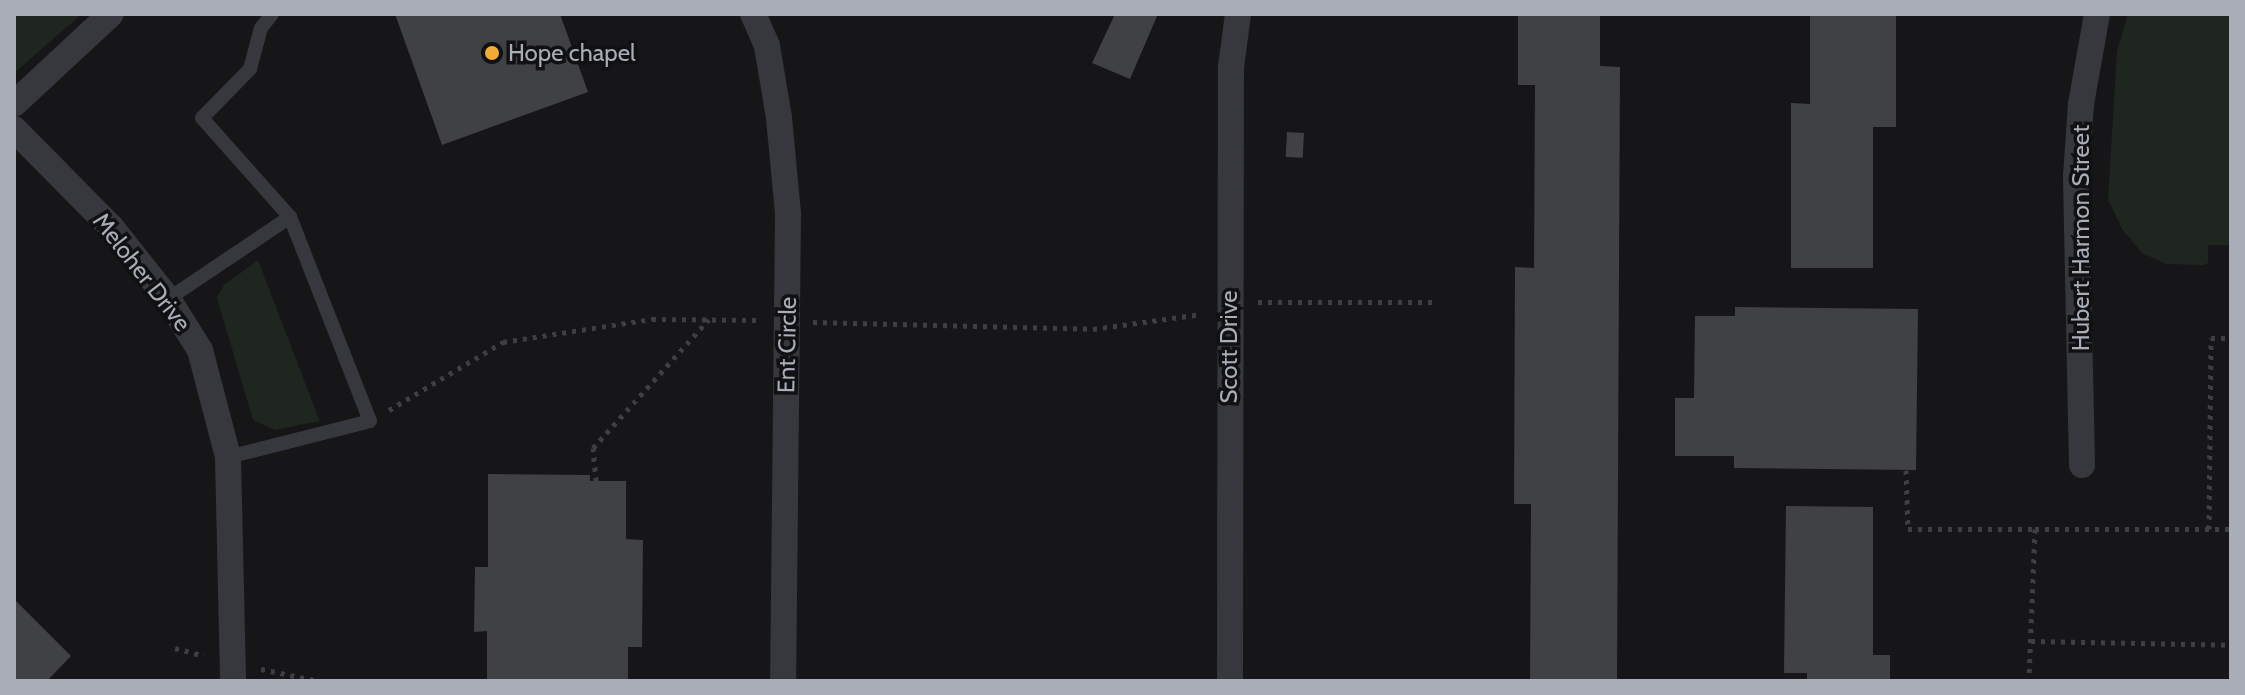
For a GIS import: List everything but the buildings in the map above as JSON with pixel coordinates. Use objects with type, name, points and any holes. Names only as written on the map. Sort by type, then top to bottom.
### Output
[{"type":"street","points":[[14,104],[111,14]]},
{"type":"street","name":"Ent Circle","points":[[753,14],[767,46],[779,118],[788,214],[783,681]]},
{"type":"street","name":"Scott Drive","points":[[1230,681],[1231,67],[1238,14]]},
{"type":"street","name":"Hubert Harmon Street","points":[[2082,465],[2081,283],[2076,177],[2081,104],[2097,14]]},
{"type":"street","name":"Meloher Drive","points":[[14,129],[111,227],[168,299],[200,350],[228,457],[233,681]]},
{"type":"lane","points":[[228,457],[370,421],[290,217],[202,118],[250,69],[261,28],[272,14]]},
{"type":"lane","points":[[168,299],[290,217]]},
{"type":"path","points":[[370,421],[503,342],[652,319],[1093,329],[1229,310],[1252,302],[1433,302]]},
{"type":"path","points":[[596,481],[593,448],[709,318]]},
{"type":"path","points":[[2209,529],[2211,338],[2231,338]]},
{"type":"path","points":[[1906,470],[1908,529],[2231,529]]},
{"type":"path","points":[[2029,681],[2035,529]]},
{"type":"path","points":[[2031,641],[2231,645]]},
{"type":"shaded area","points":[[14,14],[82,14],[14,73]]},
{"type":"shaded area","points":[[2128,14],[2231,14],[2231,245],[2208,245],[2208,263],[2203,265],[2166,264],[2142,253],[2122,229],[2108,199],[2117,51]]},
{"type":"shaded area","points":[[258,260],[320,421],[275,430],[253,420],[217,298],[224,285]]},
{"type":"place","name":"Hope chapel","points":[[492,53]]}]
